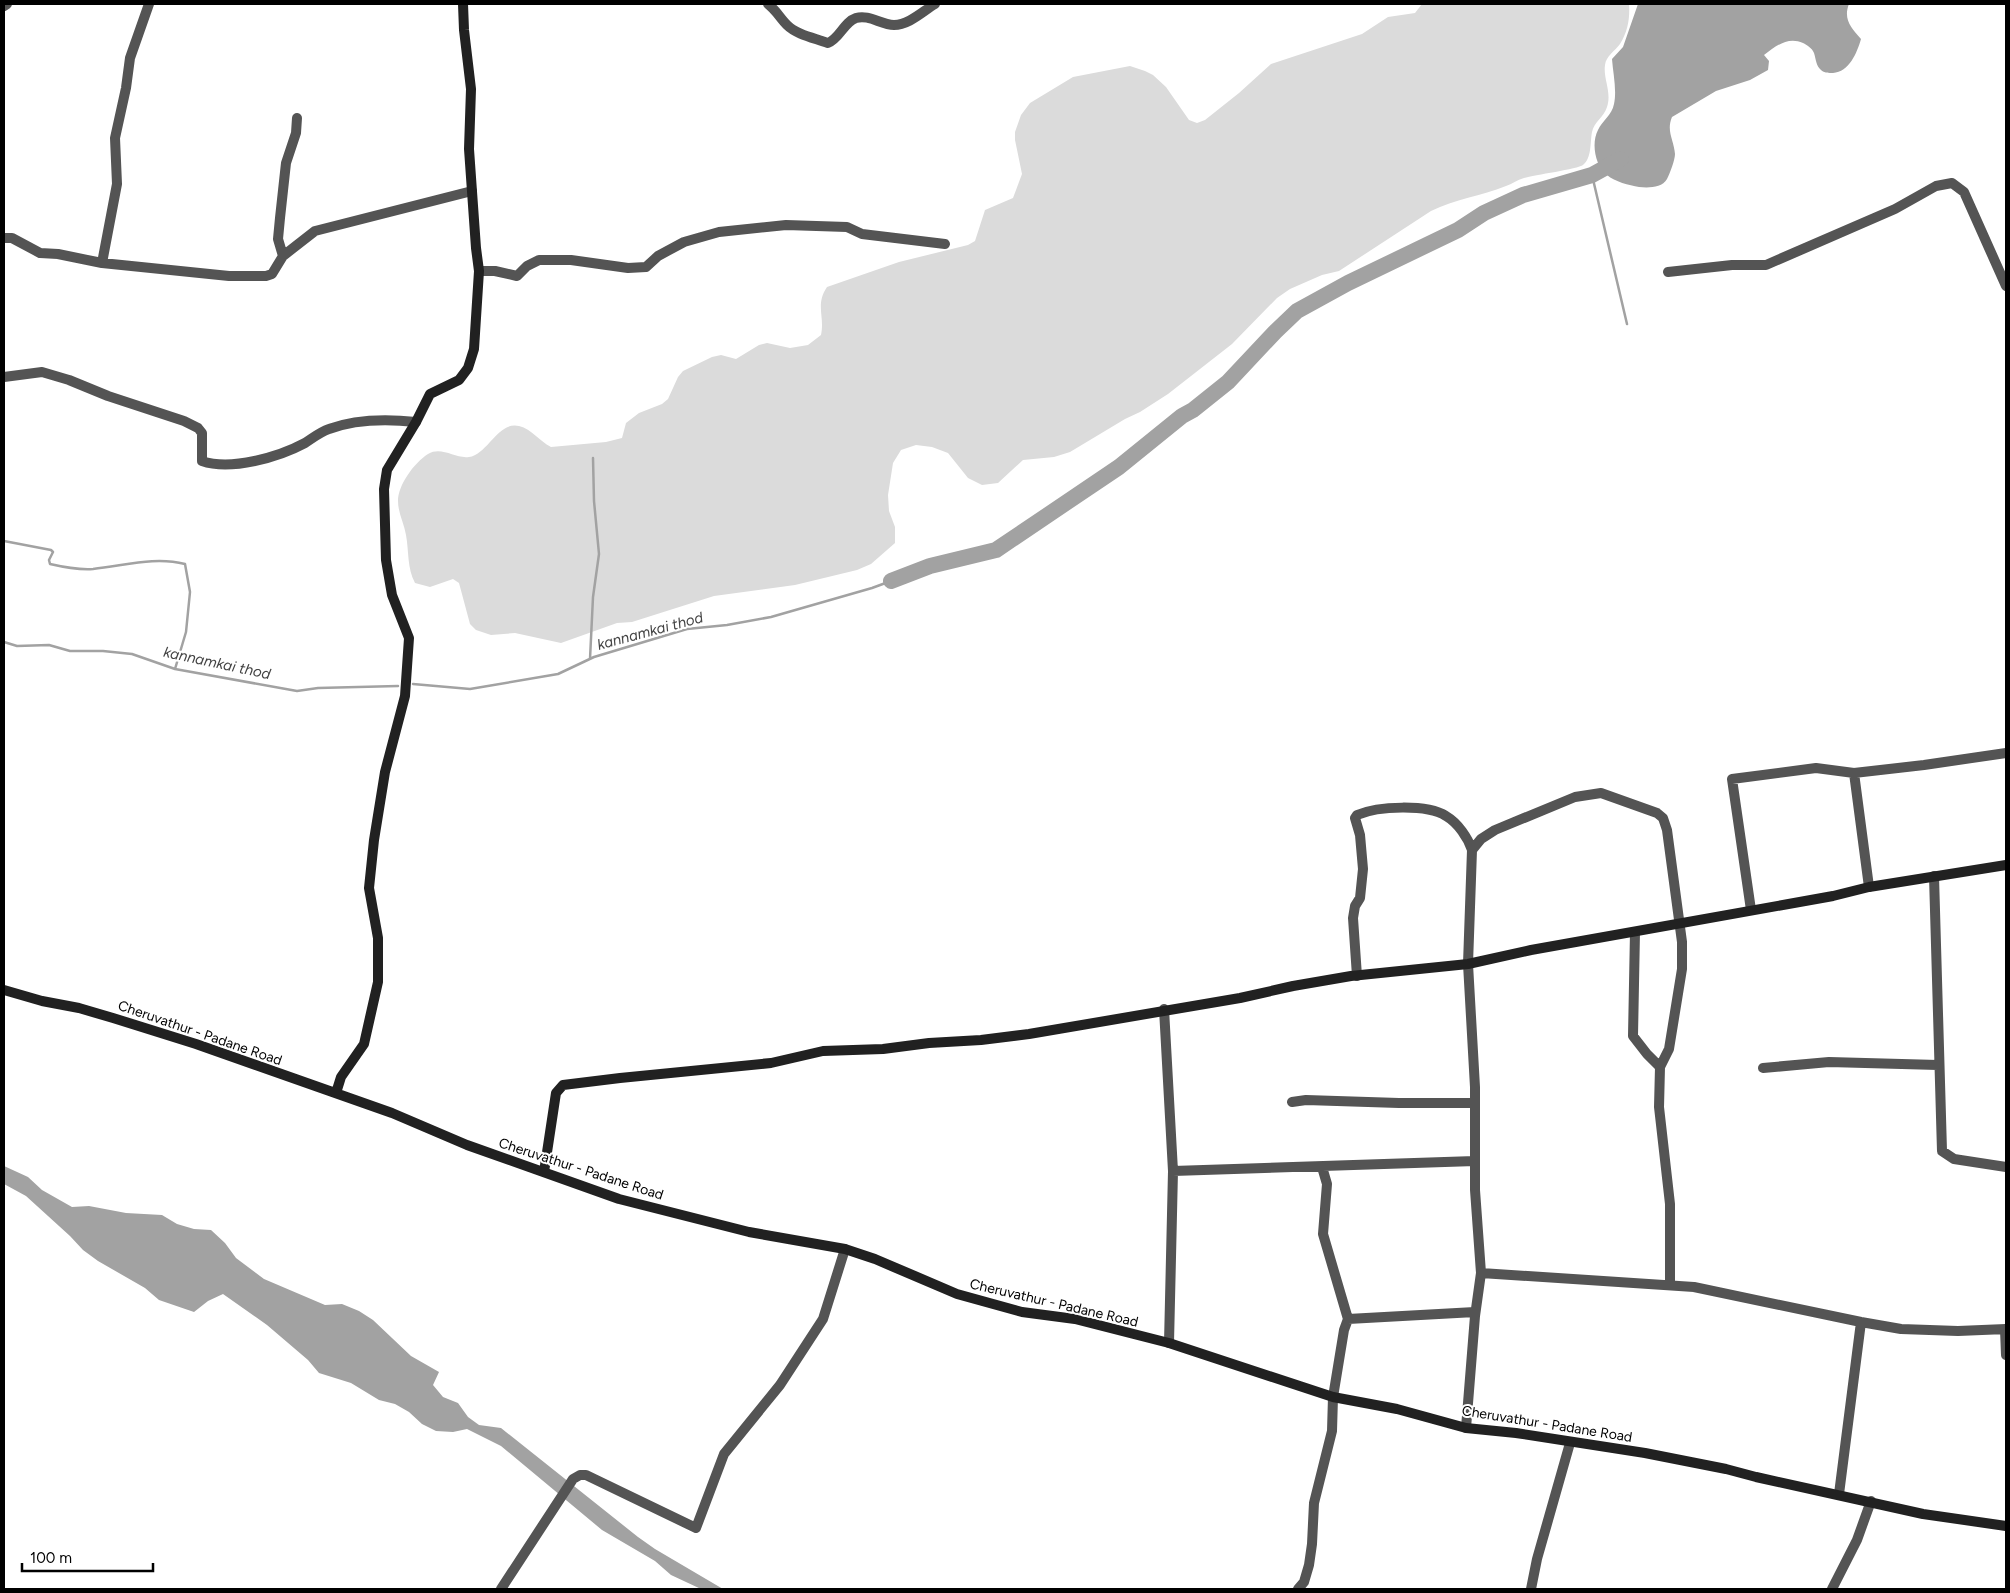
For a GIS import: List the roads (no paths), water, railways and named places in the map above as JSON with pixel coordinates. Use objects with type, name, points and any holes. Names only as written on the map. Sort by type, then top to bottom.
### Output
[{"type":"street","points":[[102,263],[117,184],[115,138],[126,88],[130,58],[149,4]]},
{"type":"street","points":[[336,1093],[341,1077],[364,1044],[378,982],[378,938],[369,888],[374,840],[385,772],[405,696],[409,638],[392,596],[386,560],[384,489],[387,470],[416,422],[430,394],[459,380],[468,368],[474,349],[479,271],[469,150],[471,89],[464,30],[464,4]]},
{"type":"street","points":[[768,4],[776,10],[793,30],[828,43],[836,40],[854,19],[862,17],[893,25],[906,22],[935,4]]},
{"type":"street","points":[[283,256],[278,239],[280,218],[286,163],[296,133],[297,118]]},
{"type":"street","points":[[1668,272],[1732,265],[1766,264],[1895,209],[1936,186],[1952,183],[1964,192],[2006,286]]},
{"type":"street","points":[[4,238],[12,238],[40,253],[58,254],[102,263],[229,276],[266,276],[272,274],[283,256],[315,231],[472,191]]},
{"type":"street","points":[[479,271],[495,271],[518,276],[527,266],[539,260],[558,259],[610,267],[646,267],[658,256],[684,242],[720,232],[786,224],[847,227],[862,234],[945,244]]},
{"type":"street","points":[[4,377],[42,372],[184,421],[198,428],[202,433],[202,461],[208,463],[250,462],[279,454],[305,443],[329,429],[355,422],[396,420],[416,422]]},
{"type":"street","points":[[1751,910],[1732,779],[1816,768],[1854,773],[2006,753]]},
{"type":"street","points":[[1854,773],[1870,887]]},
{"type":"street","points":[[1472,850],[1481,839],[1496,830],[1575,797],[1601,793],[1658,813],[1663,818],[1682,942],[1682,969],[1670,1050],[1660,1067],[1659,1107],[1670,1204],[1670,1284]]},
{"type":"street","points":[[1356,976],[1353,918],[1355,906],[1360,898],[1364,869],[1360,835],[1355,818],[1367,810],[1394,808],[1435,812],[1447,816],[1468,839],[1472,850],[1468,964],[1475,1102],[1475,1190],[1481,1273],[1475,1312],[1466,1428]]},
{"type":"street","points":[[544,1172],[556,1093],[563,1086],[620,1078],[771,1063],[823,1052],[883,1049],[1029,1034],[1240,998],[1293,986],[1356,976],[1468,964],[1531,950],[1833,896],[1870,887],[2006,865]]},
{"type":"street","points":[[1934,876],[1942,1151],[1954,1159],[2006,1166]]},
{"type":"street","points":[[1634,932],[1633,1036],[1646,1054],[1660,1067]]},
{"type":"street","name":"Cheruvathur - Padane Road","points":[[4,990],[42,1001],[80,1008],[146,1027],[392,1113],[467,1145],[619,1199],[749,1232],[845,1249],[875,1259],[957,1294],[987,1304],[1022,1312],[1075,1319],[1169,1343],[1333,1397],[1396,1409],[1466,1428],[1516,1433],[1645,1453],[1726,1468],[1756,1477],[1923,1514],[2006,1526]]},
{"type":"street","points":[[1164,1010],[1173,1171],[1169,1343]]},
{"type":"street","points":[[1763,1068],[1829,1062],[1938,1065]]},
{"type":"street","points":[[1292,1102],[1306,1100],[1399,1103],[1475,1102]]},
{"type":"street","points":[[1173,1171],[1475,1161]]},
{"type":"street","points":[[1298,1589],[1304,1582],[1309,1565],[1314,1503],[1332,1431],[1333,1397],[1344,1330],[1348,1319],[1323,1234],[1327,1184],[1322,1167]]},
{"type":"street","points":[[501,1589],[573,1478],[580,1475],[586,1475],[696,1528],[724,1454],[780,1385],[823,1319],[845,1249]]},
{"type":"street","points":[[1481,1273],[1694,1287],[1861,1322],[1923,1331],[1958,1332],[2006,1328],[2006,1355]]},
{"type":"street","points":[[1348,1319],[1475,1312]]},
{"type":"street","points":[[1838,1494],[1861,1322]]},
{"type":"street","points":[[1531,1589],[1570,1442]]},
{"type":"street","points":[[1832,1589],[1857,1540],[1871,1501]]},
{"type":"waterway","points":[[891,581],[930,566],[996,550],[1119,467],[1182,416],[1193,410],[1228,382],[1297,311],[1348,283],[1458,230],[1484,213],[1523,195],[1592,175],[1621,159]]},
{"type":"waterway","points":[[1592,175],[1627,324]]},
{"type":"waterway","points":[[590,659],[593,597],[599,554],[594,501],[593,458]]},
{"type":"waterway","points":[[4,541],[51,550],[53,552],[49,560],[50,564],[71,568],[93,569],[150,561],[185,564],[190,592],[186,632],[175,669]]},
{"type":"waterway","name":"kannamkai thod","points":[[413,684],[470,689],[558,674],[594,657],[687,629],[727,625],[771,617],[891,581]]},
{"type":"waterway","name":"kannamkai thod","points":[[4,642],[17,646],[49,645],[70,651],[103,651],[132,654],[175,669],[297,691],[318,688],[398,686]]}]
